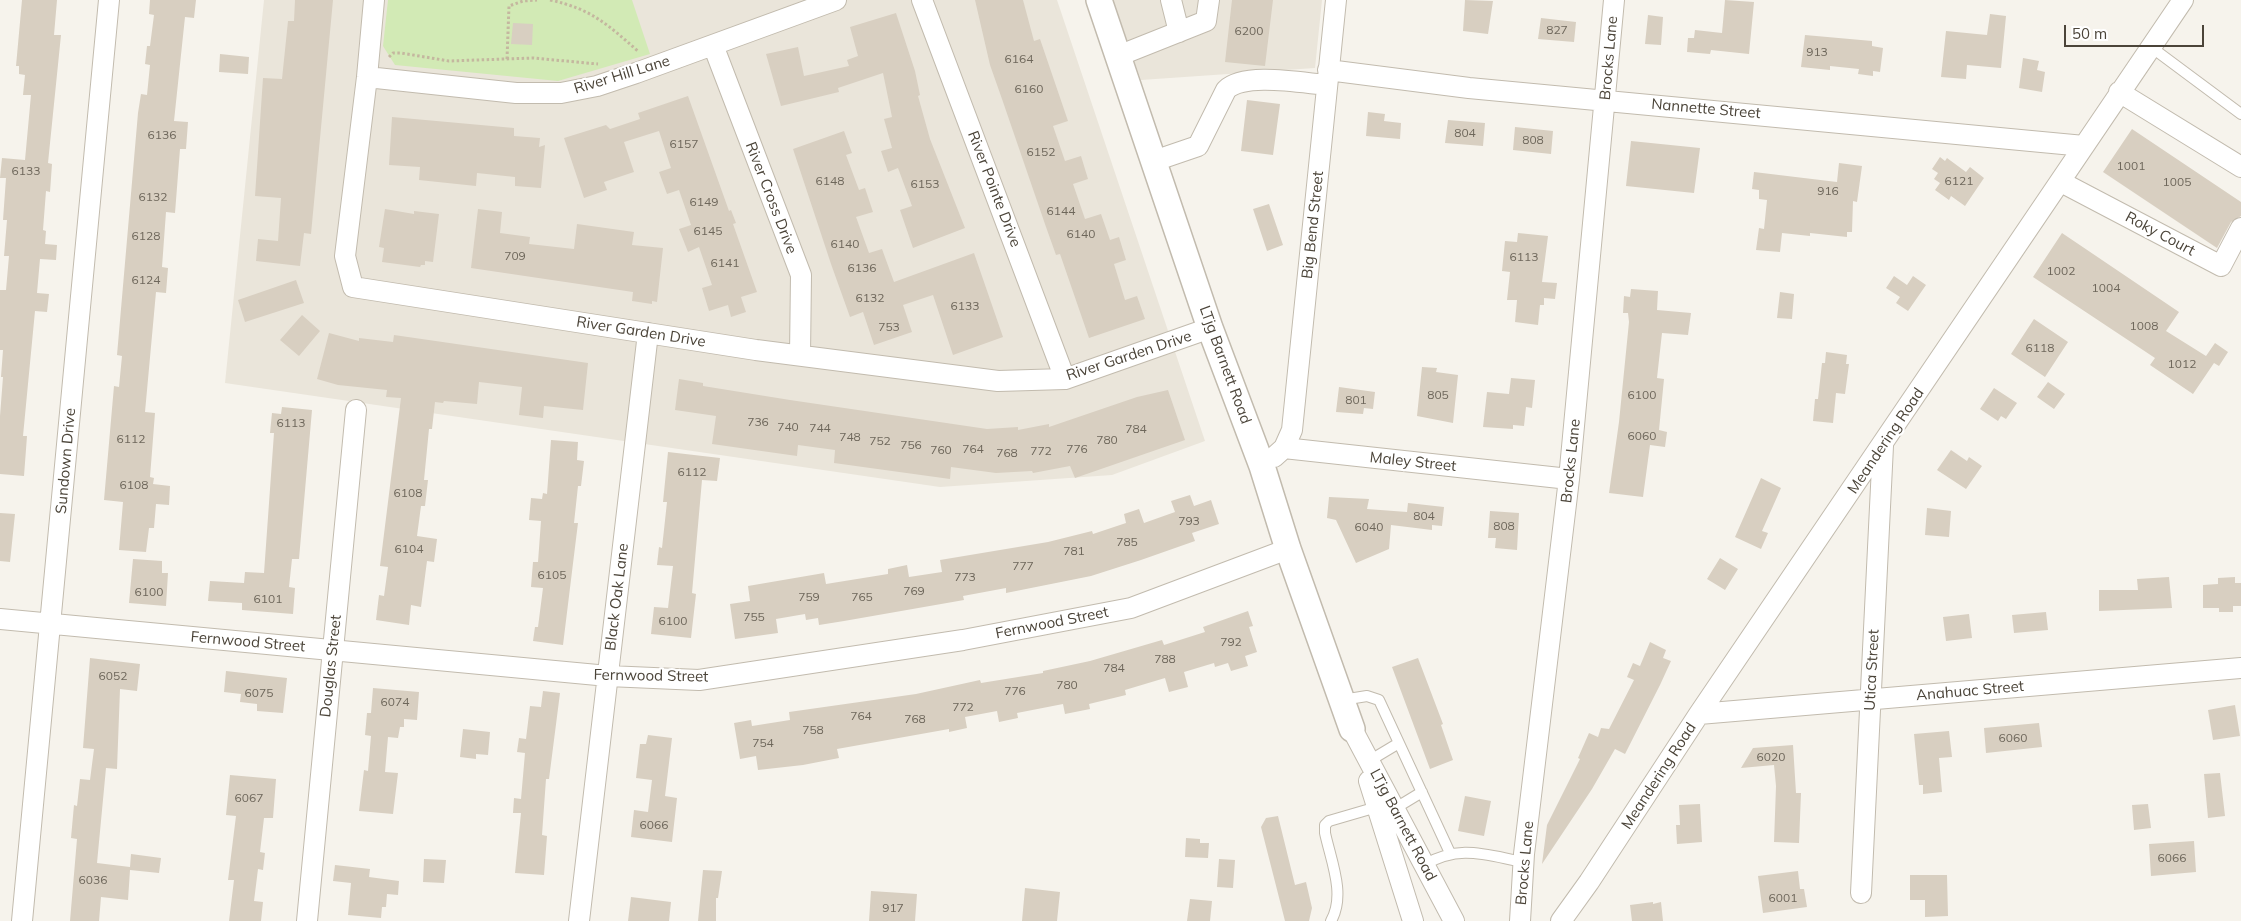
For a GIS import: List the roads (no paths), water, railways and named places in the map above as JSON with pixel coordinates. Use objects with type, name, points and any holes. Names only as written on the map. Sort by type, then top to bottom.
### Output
[{"type":"street","name":"Sundown Drive","points":[[22,921],[109,0]]},
{"type":"street","name":"River Garden Drive","points":[[374,0],[376,78],[345,256],[353,287],[648,333],[998,381],[1065,378],[1210,328]]},
{"type":"street","name":"River Hill Lane","points":[[376,78],[516,93],[561,93],[597,86],[836,0]]},
{"type":"street","name":"River Pointe Drive","points":[[922,0],[1065,378]]},
{"type":"street","name":"LTjg Barnett Road","points":[[1098,0],[1210,328],[1262,466],[1288,549],[1352,730],[1385,808],[1424,865],[1454,921]]},
{"type":"street","points":[[1171,0],[1179,32]]},
{"type":"street","points":[[1118,56],[1206,21],[1209,0]]},
{"type":"street","name":"Big Bend Street","points":[[1284,448],[1292,430],[1336,0]]},
{"type":"street","name":"Brocks Lane","points":[[1520,921],[1524,862],[1570,479],[1614,0]]},
{"type":"street","name":"Meandering Road","points":[[1561,921],[2183,0]]},
{"type":"street","name":"River Cross Drive","points":[[713,45],[802,275],[800,355]]},
{"type":"street","name":"Nannette Street","points":[[1154,160],[1198,146],[1226,90],[1233,83],[1260,80],[1328,78],[1469,88],[1783,116],[2084,146]]},
{"type":"street","points":[[2120,92],[2241,167]]},
{"type":"street","name":"Roky Court","points":[[2061,182],[2221,266],[2241,228]]},
{"type":"street","name":"Black Oak Lane","points":[[579,921],[648,333]]},
{"type":"street","name":"Douglas Street","points":[[307,921],[356,410]]},
{"type":"street","name":"Utica Street","points":[[1861,893],[1882,446]]},
{"type":"street","points":[[1262,466],[1284,448]]},
{"type":"street","name":"Maley Street","points":[[1284,448],[1570,479]]},
{"type":"street","name":"Fernwood Street","points":[[0,619],[608,676],[700,680],[963,640],[1130,608],[1288,549]]},
{"type":"street","name":"Anahuac Street","points":[[1699,714],[2241,668]]},
{"type":"street","name":"LTjg Barnett Road","points":[[1352,730],[1368,761],[1385,808],[1413,921]]},
{"type":"street","name":"Meandering Road","points":[[1575,921],[1589,882]]},
{"type":"lane","points":[[2151,47],[2241,114]]},
{"type":"lane","points":[[1342,700],[1367,696],[1380,700],[1450,853]]},
{"type":"lane","points":[[1368,761],[1399,743]]},
{"type":"lane","points":[[1332,921],[1338,903],[1338,891],[1325,834],[1325,825],[1329,821],[1385,808],[1422,792]]},
{"type":"lane","points":[[1424,865],[1450,853],[1472,853],[1524,862]]}]
